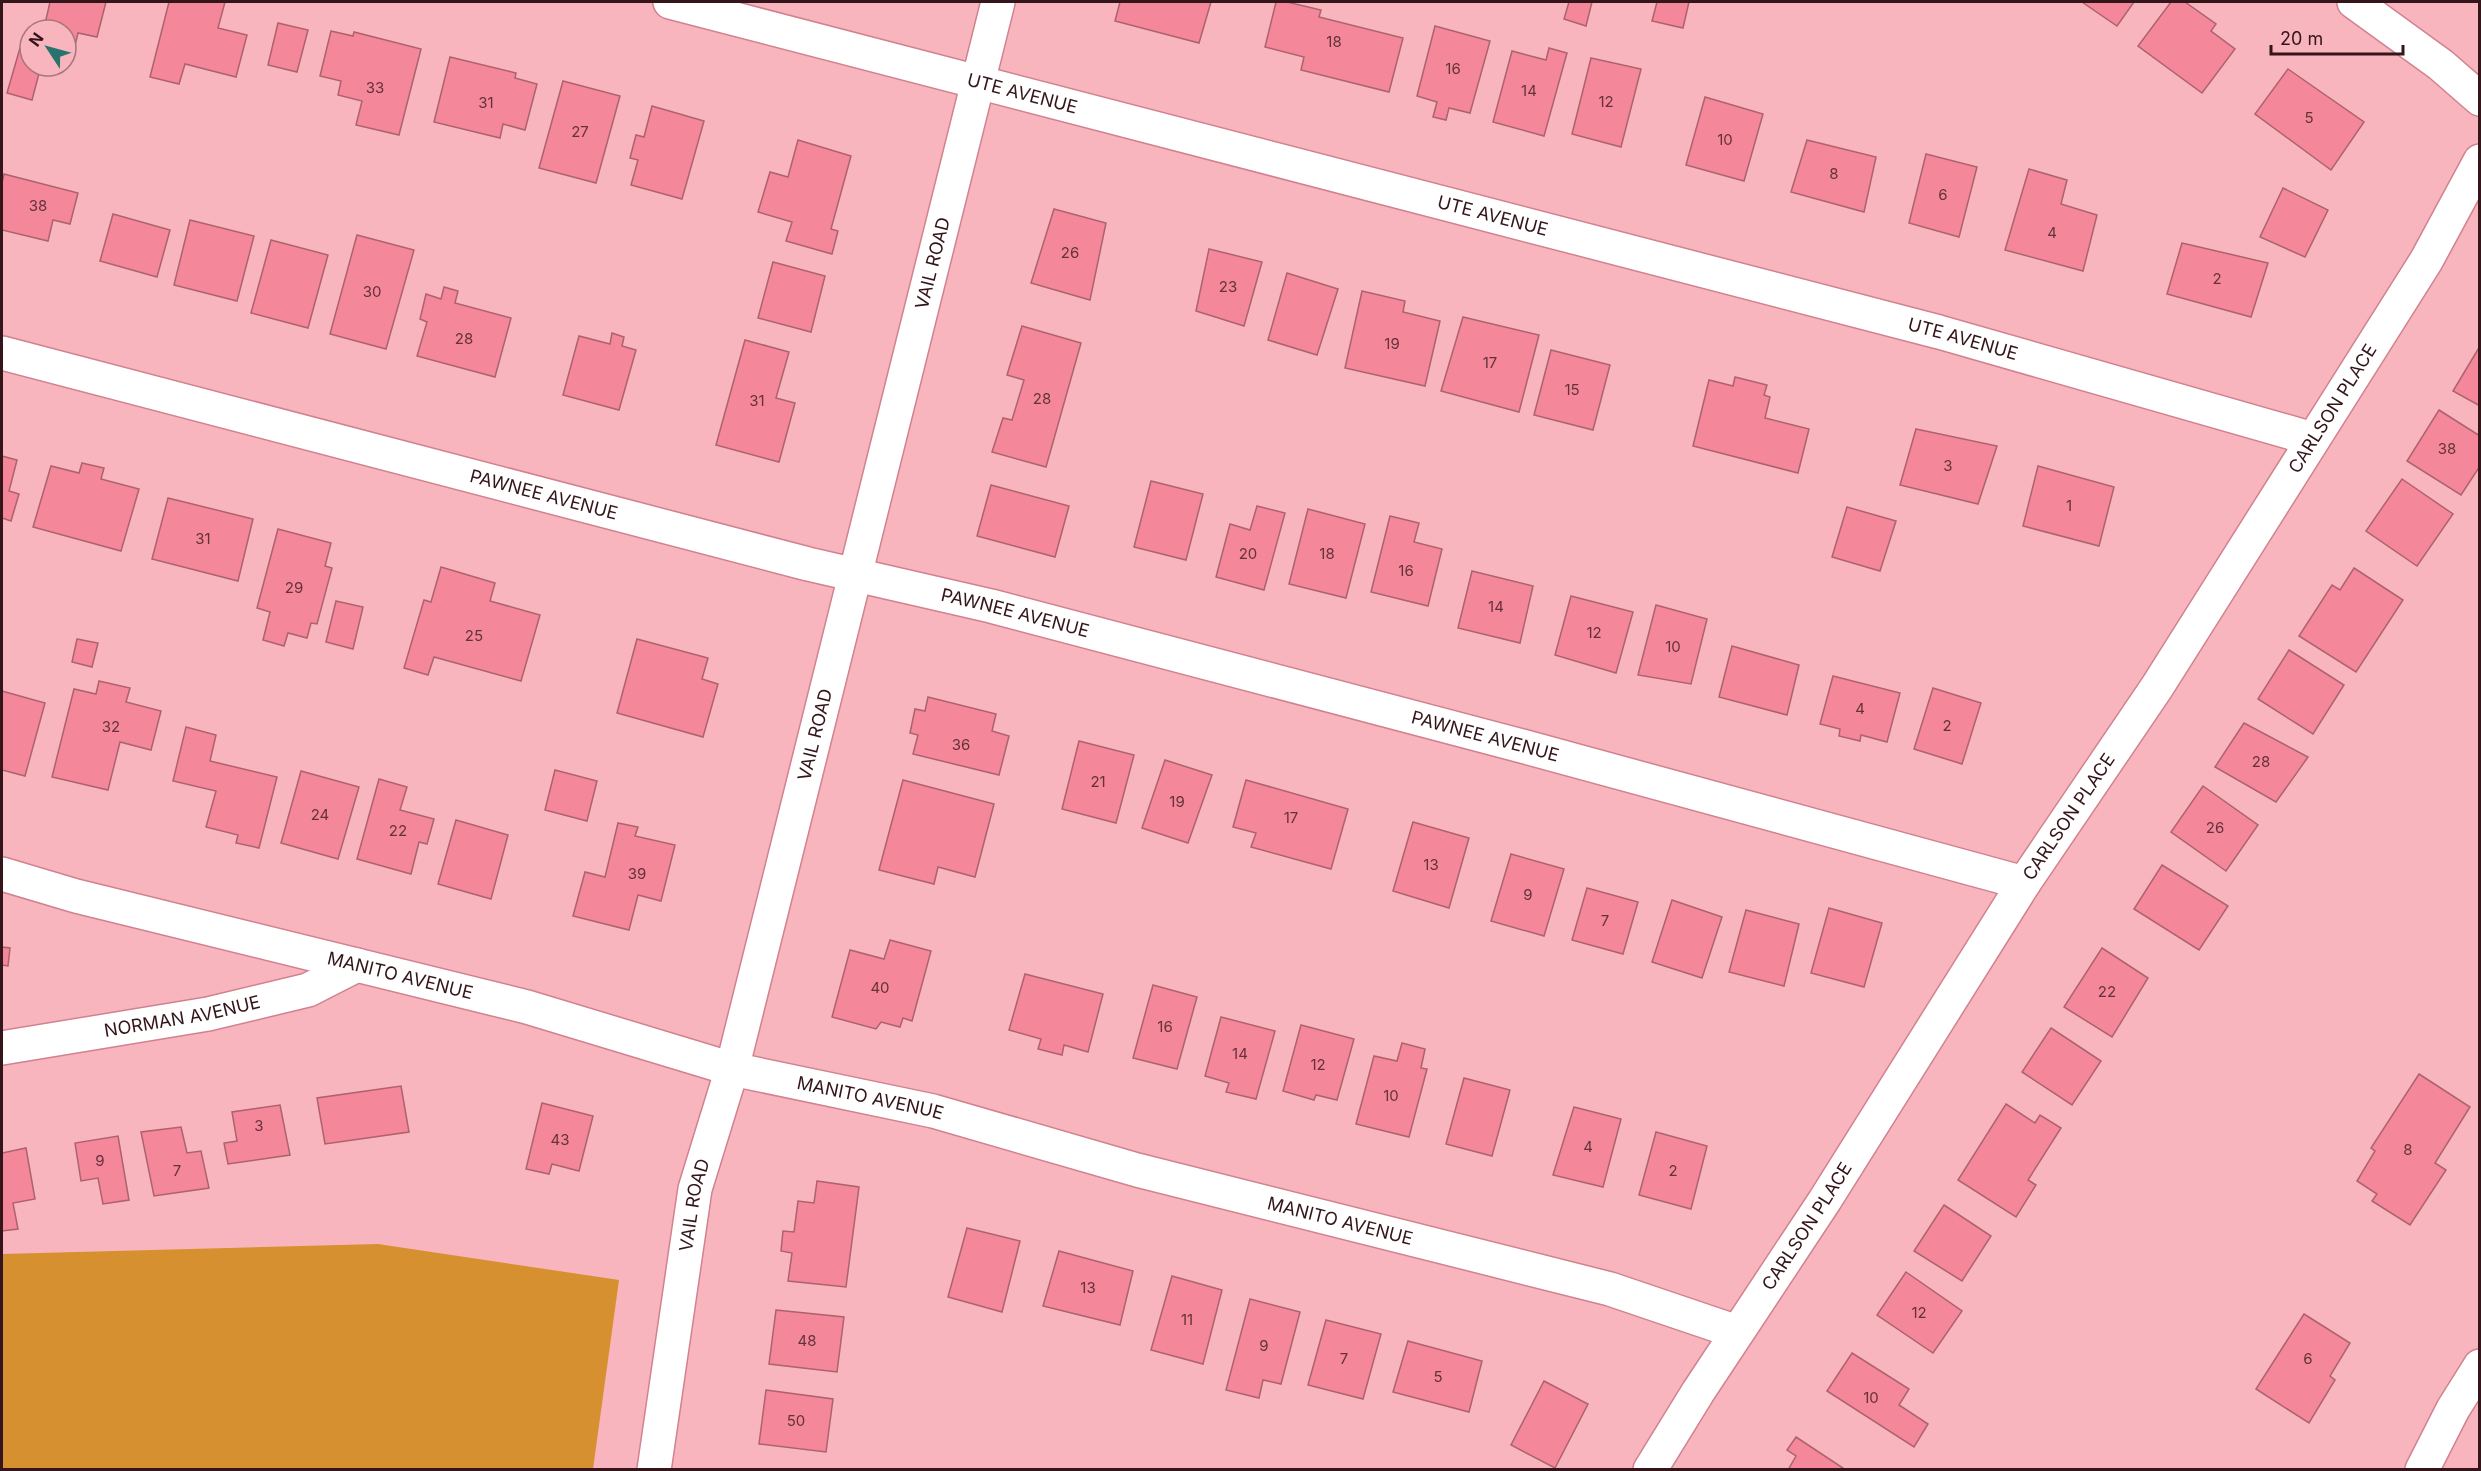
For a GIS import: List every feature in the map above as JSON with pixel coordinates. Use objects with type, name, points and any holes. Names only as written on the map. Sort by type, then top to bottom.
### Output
[{"type":"street","name":"UTE AVENUE","points":[[670,2],[1939,332],[2313,439]]},
{"type":"street","name":"VAIL ROAD","points":[[654,1470],[695,1189],[732,1069],[998,2]]},
{"type":"street","points":[[2354,2],[2441,65],[2480,99]]},
{"type":"street","name":"CARLSON PLACE","points":[[1650,1470],[1737,1332],[1825,1200],[2024,883],[2157,687],[2426,261],[2480,161]]},
{"type":"street","name":"PAWNEE AVENUE","points":[[2,353],[856,576],[1026,615],[1511,743],[2024,883]]},
{"type":"street","name":"MANITO AVENUE","points":[[2,874],[76,896],[527,1007],[732,1069],[933,1111],[1137,1170],[1610,1289],[1737,1332]]},
{"type":"street","name":"NORMAN AVENUE","points":[[2,1048],[208,1014],[308,990],[357,965]]},
{"type":"street","points":[[2422,1470],[2453,1409],[2480,1366]]},
{"type":"shaded area","points":[[378,1244],[619,1280],[593,1469],[2,1469],[2,1254]]},
{"type":"building","points":[[50,2],[106,2],[97,37],[78,33],[78,18],[46,18]]},
{"type":"building","points":[[169,2],[225,2],[218,28],[247,35],[236,77],[185,64],[179,84],[150,77]]},
{"type":"building","points":[[1120,2],[1211,2],[1199,43],[1115,21]]},
{"type":"building","points":[[1276,2],[1287,2],[1321,10],[1319,17],[1403,38],[1389,92],[1301,70],[1304,57],[1265,47]]},
{"type":"building","points":[[1569,2],[1592,2],[1586,26],[1564,19]]},
{"type":"building","points":[[1657,2],[1689,2],[1683,28],[1652,21]]},
{"type":"building","points":[[2082,2],[2134,2],[2117,26]]},
{"type":"building","points":[[2171,2],[2185,2],[2216,24],[2211,31],[2235,49],[2202,93],[2138,46]]},
{"type":"building","points":[[278,23],[308,30],[297,72],[268,65]]},
{"type":"building","points":[[1435,26],[1490,41],[1470,113],[1449,108],[1446,120],[1433,117],[1437,102],[1417,96]]},
{"type":"building","points":[[331,31],[353,36],[354,32],[421,49],[399,135],[356,125],[362,101],[338,95],[341,81],[320,76]]},
{"type":"building","points":[[1549,48],[1567,53],[1544,136],[1493,122],[1512,51],[1546,60]]},
{"type":"building","points":[[18,55],[18,78],[38,78],[32,100],[7,93]]},
{"type":"building","points":[[450,57],[516,73],[515,78],[537,84],[525,130],[503,124],[500,138],[434,122]]},
{"type":"building","points":[[1591,58],[1641,69],[1621,147],[1572,134]]},
{"type":"building","points":[[2288,69],[2364,122],[2331,170],[2255,114]]},
{"type":"building","points":[[563,81],[620,96],[596,183],[539,168]]},
{"type":"building","points":[[1705,97],[1763,114],[1744,181],[1686,165]]},
{"type":"building","points":[[652,106],[704,121],[682,199],[631,185],[638,160],[630,158],[636,135],[644,137]]},
{"type":"building","points":[[798,140],[851,156],[831,229],[838,231],[832,254],[786,241],[792,222],[758,212],[770,172],[788,177]]},
{"type":"building","points":[[1807,140],[1876,157],[1864,212],[1791,192]]},
{"type":"building","points":[[1926,154],[1977,167],[1959,237],[1909,223]]},
{"type":"building","points":[[2029,169],[2067,180],[2061,204],[2097,215],[2083,271],[2005,250]]},
{"type":"building","points":[[4,174],[78,193],[70,224],[53,220],[48,241],[2,230]]},
{"type":"building","points":[[2283,188],[2328,210],[2305,257],[2260,237]]},
{"type":"building","points":[[1054,209],[1106,223],[1090,300],[1031,283]]},
{"type":"building","points":[[113,214],[170,230],[157,277],[100,261]]},
{"type":"building","points":[[190,220],[254,236],[237,301],[174,285]]},
{"type":"building","points":[[357,235],[414,250],[386,349],[330,334]]},
{"type":"building","points":[[271,240],[328,255],[308,328],[251,313]]},
{"type":"building","points":[[2182,243],[2268,263],[2251,317],[2167,294]]},
{"type":"building","points":[[1209,249],[1262,262],[1244,326],[1196,311]]},
{"type":"building","points":[[773,262],[825,276],[811,332],[758,318]]},
{"type":"building","points":[[1287,273],[1338,289],[1317,355],[1268,340]]},
{"type":"building","points":[[444,287],[458,291],[455,303],[511,318],[495,377],[417,356],[427,322],[420,319],[426,294],[441,299]]},
{"type":"building","points":[[1362,291],[1405,301],[1403,312],[1440,321],[1425,386],[1345,368]]},
{"type":"building","points":[[1463,317],[1539,335],[1519,412],[1441,391]]},
{"type":"building","points":[[1022,326],[1081,343],[1046,467],[992,452],[1003,418],[1012,420],[1024,380],[1007,375]]},
{"type":"building","points":[[612,333],[624,337],[622,346],[636,350],[619,410],[563,395],[579,336],[610,344]]},
{"type":"building","points":[[745,340],[789,352],[776,398],[795,403],[779,462],[716,445]]},
{"type":"building","points":[[2480,346],[2480,406],[2453,391]]},
{"type":"building","points":[[1551,350],[1610,365],[1593,430],[1534,415]]},
{"type":"building","points":[[1735,377],[1767,385],[1764,395],[1770,397],[1765,418],[1809,429],[1798,473],[1693,446],[1709,380],[1733,386]]},
{"type":"building","points":[[2439,410],[2480,436],[2480,466],[2461,495],[2407,461]]},
{"type":"building","points":[[1916,429],[1997,446],[1978,504],[1900,485]]},
{"type":"building","points":[[2,456],[17,460],[9,491],[19,494],[11,521],[2,518]]},
{"type":"building","points":[[82,463],[104,468],[101,479],[139,489],[121,551],[33,527],[51,466],[79,473]]},
{"type":"building","points":[[2038,466],[2114,487],[2099,546],[2023,526]]},
{"type":"building","points":[[2402,479],[2453,514],[2417,566],[2366,531]]},
{"type":"building","points":[[1151,481],[1203,494],[1186,560],[1134,547]]},
{"type":"building","points":[[991,485],[1069,506],[1055,557],[977,536]]},
{"type":"building","points":[[168,498],[253,519],[238,581],[152,559]]},
{"type":"building","points":[[1257,506],[1285,513],[1264,590],[1216,577],[1230,524],[1250,530]]},
{"type":"building","points":[[1847,507],[1896,521],[1880,571],[1832,557]]},
{"type":"building","points":[[1308,509],[1365,524],[1346,598],[1289,584]]},
{"type":"building","points":[[1390,516],[1419,523],[1414,542],[1442,549],[1428,606],[1371,592]]},
{"type":"building","points":[[278,529],[331,543],[325,566],[332,568],[317,624],[311,623],[307,638],[288,633],[284,646],[263,640],[270,612],[257,608]]},
{"type":"building","points":[[441,567],[495,583],[490,601],[540,615],[521,681],[434,657],[428,675],[404,668],[424,600],[431,602]]},
{"type":"building","points":[[2354,568],[2403,600],[2356,672],[2299,636],[2332,585],[2340,590]]},
{"type":"building","points":[[1472,571],[1533,586],[1520,643],[1458,628]]},
{"type":"building","points":[[1571,596],[1633,612],[1616,673],[1555,655]]},
{"type":"building","points":[[336,601],[363,607],[353,649],[326,642]]},
{"type":"building","points":[[1656,605],[1707,619],[1691,684],[1638,675]]},
{"type":"building","points":[[77,639],[98,643],[92,667],[72,662]]},
{"type":"building","points":[[637,639],[708,658],[702,679],[718,684],[703,737],[617,713]]},
{"type":"building","points":[[1732,646],[1799,665],[1787,715],[1719,697]]},
{"type":"building","points":[[2289,650],[2344,685],[2313,734],[2258,699]]},
{"type":"building","points":[[1833,676],[1900,693],[1887,742],[1861,735],[1860,741],[1839,736],[1840,729],[1820,724]]},
{"type":"building","points":[[99,681],[130,688],[126,702],[161,711],[151,750],[120,742],[108,790],[52,777],[74,689],[96,694]]},
{"type":"building","points":[[1933,688],[1981,703],[1962,764],[1914,749]]},
{"type":"building","points":[[2,691],[45,703],[25,776],[2,770]]},
{"type":"building","points":[[928,697],[996,714],[992,731],[1009,736],[999,775],[913,754],[918,735],[910,733],[915,709],[925,711]]},
{"type":"building","points":[[2244,723],[2308,757],[2276,802],[2215,767]]},
{"type":"building","points":[[186,727],[216,735],[210,761],[277,777],[259,848],[236,843],[238,835],[206,827],[216,791],[173,781]]},
{"type":"building","points":[[1079,741],[1134,755],[1116,823],[1062,809]]},
{"type":"building","points":[[1165,760],[1212,775],[1188,843],[1142,828]]},
{"type":"building","points":[[555,770],[597,781],[587,821],[545,810]]},
{"type":"building","points":[[301,771],[359,787],[338,859],[281,843]]},
{"type":"building","points":[[379,779],[407,787],[400,810],[434,819],[427,844],[419,842],[411,874],[357,859]]},
{"type":"building","points":[[903,780],[994,804],[975,877],[938,867],[934,884],[879,870]]},
{"type":"building","points":[[1246,780],[1348,809],[1331,869],[1251,847],[1256,833],[1233,827]]},
{"type":"building","points":[[2203,786],[2258,825],[2226,871],[2171,832]]},
{"type":"building","points":[[456,820],[508,835],[491,899],[438,884]]},
{"type":"building","points":[[1413,822],[1469,838],[1449,908],[1393,891]]},
{"type":"building","points":[[618,823],[638,827],[635,836],[675,845],[661,901],[638,895],[629,930],[573,916],[585,872],[605,877]]},
{"type":"building","points":[[1511,854],[1564,869],[1544,936],[1491,921]]},
{"type":"building","points":[[2162,865],[2228,906],[2199,950],[2134,909]]},
{"type":"building","points":[[1587,888],[1638,902],[1623,954],[1572,940]]},
{"type":"building","points":[[1672,900],[1722,917],[1702,978],[1652,962]]},
{"type":"building","points":[[1829,908],[1882,923],[1864,987],[1811,973]]},
{"type":"building","points":[[1746,910],[1799,924],[1784,986],[1729,972]]},
{"type":"building","points":[[890,940],[931,951],[912,1021],[903,1018],[900,1027],[881,1022],[876,1029],[832,1017],[850,950],[884,959]]},
{"type":"building","points":[[2,947],[10,948],[8,966],[2,965]]},
{"type":"building","points":[[2102,948],[2148,978],[2112,1037],[2064,1007]]},
{"type":"building","points":[[1025,974],[1103,994],[1088,1052],[1064,1045],[1062,1055],[1038,1049],[1041,1039],[1009,1030]]},
{"type":"building","points":[[1153,985],[1197,997],[1177,1069],[1133,1058]]},
{"type":"building","points":[[1221,1017],[1275,1031],[1256,1099],[1226,1092],[1229,1083],[1205,1076]]},
{"type":"building","points":[[1301,1025],[1354,1039],[1337,1100],[1316,1095],[1314,1100],[1283,1091]]},
{"type":"building","points":[[2051,1028],[2101,1061],[2072,1105],[2022,1072]]},
{"type":"building","points":[[1402,1043],[1425,1049],[1421,1068],[1427,1069],[1409,1137],[1356,1124],[1374,1056],[1397,1061]]},
{"type":"building","points":[[2419,1074],[2470,1107],[2435,1163],[2446,1170],[2410,1225],[2372,1201],[2377,1194],[2357,1181],[2375,1151],[2371,1148]]},
{"type":"building","points":[[1464,1078],[1510,1090],[1492,1156],[1446,1144]]},
{"type":"building","points":[[401,1086],[409,1132],[325,1144],[317,1098]]},
{"type":"building","points":[[542,1103],[593,1116],[579,1171],[552,1164],[549,1174],[526,1169]]},
{"type":"building","points":[[2006,1104],[2035,1123],[2040,1115],[2061,1128],[2028,1180],[2036,1185],[2016,1217],[1958,1180]]},
{"type":"building","points":[[280,1105],[290,1155],[228,1164],[224,1143],[237,1141],[232,1112]]},
{"type":"building","points":[[1574,1107],[1621,1119],[1603,1187],[1553,1175]]},
{"type":"building","points":[[181,1127],[187,1153],[201,1151],[209,1188],[154,1196],[141,1132]]},
{"type":"building","points":[[1656,1132],[1707,1146],[1691,1209],[1639,1195]]},
{"type":"building","points":[[118,1136],[129,1200],[103,1204],[98,1178],[81,1181],[75,1143]]},
{"type":"building","points":[[26,1148],[35,1199],[13,1203],[18,1229],[2,1231],[2,1153]]},
{"type":"building","points":[[817,1181],[859,1187],[846,1287],[788,1281],[792,1253],[781,1251],[783,1231],[794,1232],[798,1201],[814,1203]]},
{"type":"building","points":[[1944,1205],[1991,1236],[1962,1281],[1914,1251]]},
{"type":"building","points":[[967,1228],[1020,1241],[1002,1312],[948,1297]]},
{"type":"building","points":[[1059,1251],[1133,1271],[1120,1325],[1043,1306]]},
{"type":"building","points":[[1906,1272],[1962,1311],[1933,1353],[1877,1315]]},
{"type":"building","points":[[1172,1276],[1222,1290],[1203,1364],[1151,1350]]},
{"type":"building","points":[[1250,1299],[1300,1312],[1281,1384],[1263,1380],[1259,1398],[1226,1390]]},
{"type":"building","points":[[776,1310],[844,1317],[837,1372],[769,1364]]},
{"type":"building","points":[[2304,1314],[2350,1343],[2330,1376],[2335,1380],[2309,1423],[2256,1389]]},
{"type":"building","points":[[1326,1320],[1381,1334],[1363,1399],[1308,1385]]},
{"type":"building","points":[[1408,1341],[1482,1361],[1469,1412],[1393,1392]]},
{"type":"building","points":[[1852,1353],[1909,1389],[1899,1405],[1928,1424],[1914,1447],[1827,1391]]},
{"type":"building","points":[[1544,1381],[1588,1404],[1555,1468],[1511,1445]]},
{"type":"building","points":[[766,1390],[833,1399],[826,1452],[759,1444]]},
{"type":"building","points":[[1796,1437],[1843,1468],[1842,1470],[1788,1470],[1796,1456],[1787,1450]]}]
